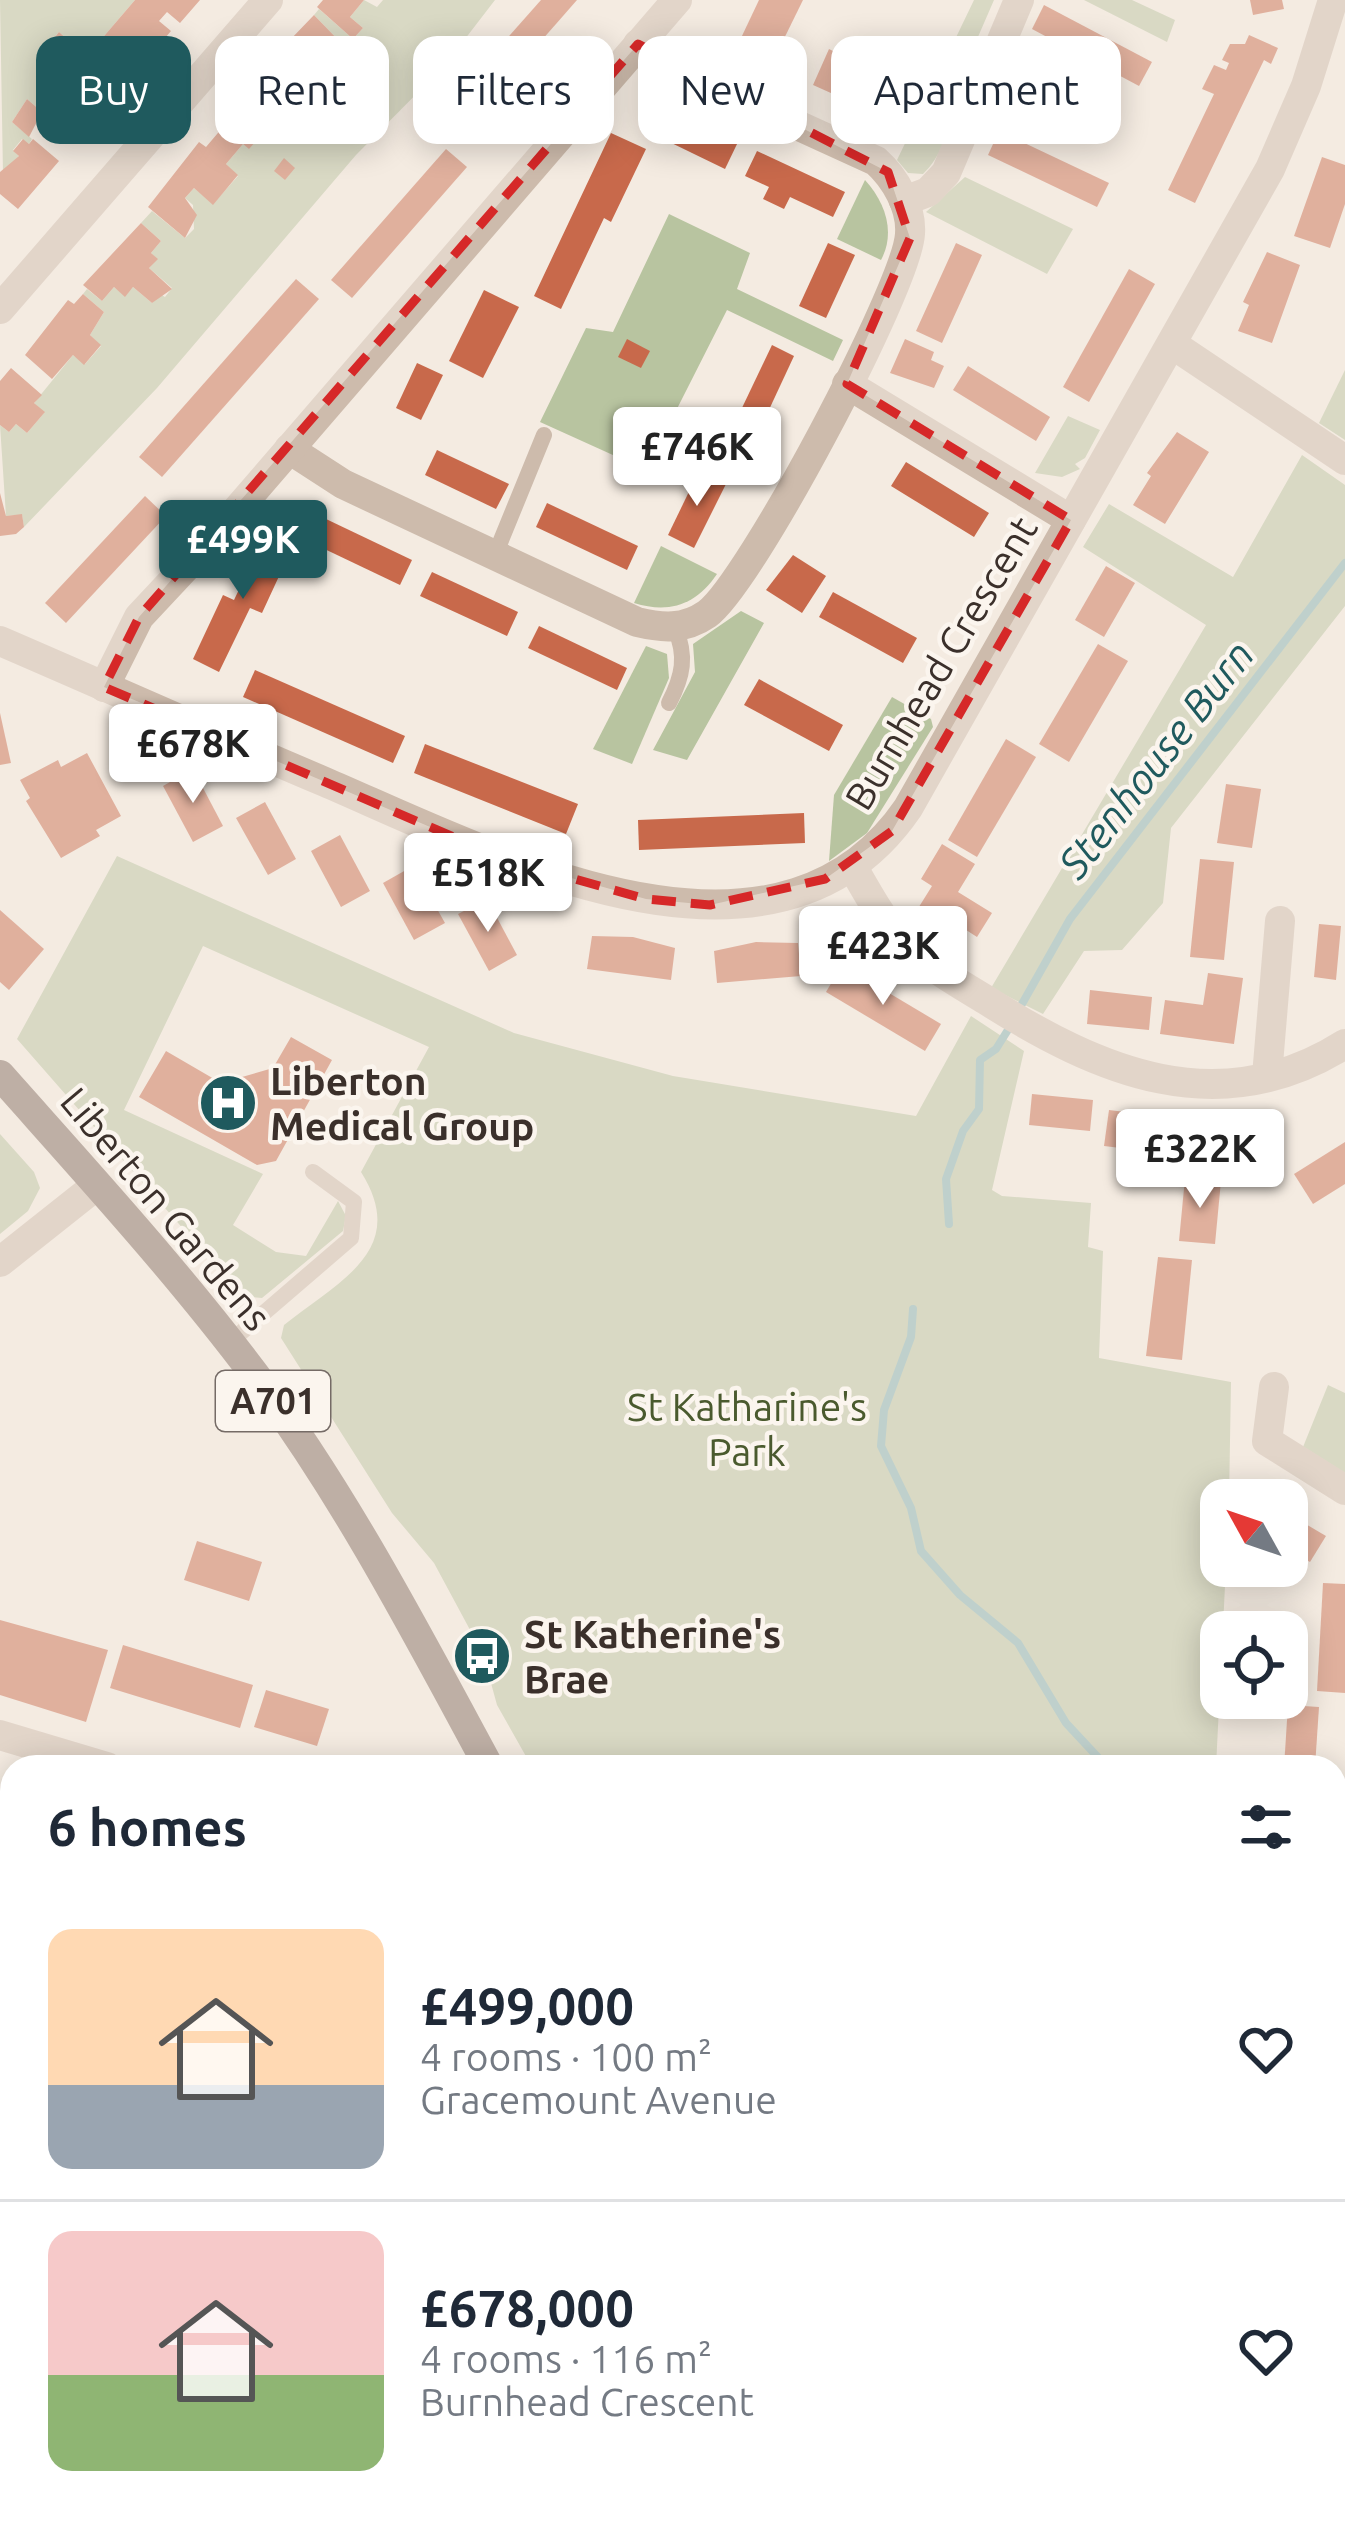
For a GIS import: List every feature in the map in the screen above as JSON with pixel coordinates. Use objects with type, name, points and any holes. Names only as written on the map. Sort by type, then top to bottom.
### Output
[{"type":"main road","name":"Liberton Gardens","points":[[0,1075],[229,1343],[343,1508],[482,1755]]},
{"type":"street","points":[[0,309],[268,0]]},
{"type":"street","points":[[645,36],[677,0]]},
{"type":"street","points":[[904,201],[928,192],[946,173],[1019,0]]},
{"type":"street","name":"Burnhead Crescent","points":[[0,641],[507,860],[617,893],[680,904],[736,903],[795,890],[853,866],[882,842],[908,808],[1270,169],[1306,86],[1333,0]]},
{"type":"street","points":[[104,687],[153,599],[289,449],[638,44]]},
{"type":"street","points":[[289,449],[343,484],[637,622],[675,628],[708,614],[733,590],[847,384],[910,238],[904,201],[876,161],[807,130]]},
{"type":"street","points":[[1172,344],[1345,460]]},
{"type":"street","points":[[847,384],[1071,520]]},
{"type":"street","points":[[853,866],[905,943],[1069,1052],[1118,1070],[1209,1084],[1267,1076],[1345,1044]]},
{"type":"street","points":[[1267,1076],[1280,920]]},
{"type":"street","points":[[0,1262],[97,1185]]},
{"type":"street","points":[[1274,1387],[1267,1442],[1345,1490]]},
{"type":"street","points":[[0,1735],[67,1755]]},
{"type":"lane","points":[[495,555],[544,435]]},
{"type":"lane","points":[[669,703],[680,681],[684,650],[675,628]]},
{"type":"lane","points":[[229,1343],[341,1248],[356,1228],[354,1202],[347,1192],[313,1172]]},
{"type":"highlighted area","points":[[638,44],[888,172],[910,238],[847,384],[1071,520],[892,831],[825,879],[710,905],[646,899],[507,860],[104,687],[139,617]]},
{"type":"green space","points":[[0,0],[135,0],[104,36],[59,32],[36,36],[36,107],[27,99],[12,122],[32,139],[29,144],[22,139],[13,150],[19,156],[3,175]]},
{"type":"green space","points":[[364,0],[377,7],[383,0],[495,0],[467,36],[413,36],[413,97],[389,122],[389,36],[356,36],[363,28],[350,17]]},
{"type":"green space","points":[[974,0],[994,0],[978,36],[957,36]]},
{"type":"green space","points":[[1084,0],[1132,0],[1175,20],[1167,42]]},
{"type":"green space","points":[[319,9],[350,36],[334,36],[314,15]]},
{"type":"green space","points":[[243,144],[249,148],[253,144],[367,144],[157,388],[24,527],[22,515],[6,516],[0,425],[9,432],[16,424],[27,433],[44,413],[34,403],[73,355],[85,364],[101,346],[90,335],[104,312],[83,294],[87,289],[102,301],[114,287],[125,296],[133,287],[152,303],[160,294],[165,297],[172,288],[149,268],[157,259],[151,253],[161,241],[141,223],[152,211],[185,238],[194,229],[193,205],[185,198],[194,188],[213,204],[238,176],[226,164]]},
{"type":"green space","points":[[905,144],[943,144],[923,174],[908,173],[897,160]]},
{"type":"green space","points":[[965,177],[1073,229],[1047,274],[926,212]]},
{"type":"green space","points":[[865,180],[878,198],[888,228],[881,260],[837,239]]},
{"type":"green space","points":[[669,214],[750,253],[737,289],[843,340],[833,361],[727,310],[646,470],[540,422],[586,328],[613,332]]},
{"type":"green space","points":[[1345,370],[1345,440],[1319,423]]},
{"type":"green space","points":[[1068,416],[1100,430],[1085,458],[1075,464],[1080,469],[1062,477],[1035,473]]},
{"type":"green space","points":[[1302,455],[1345,485],[1345,606],[1171,828],[1163,903],[1122,950],[1084,951],[1043,1014],[991,988],[1206,625],[1083,547],[1109,504],[1233,577]]},
{"type":"green space","points":[[661,546],[717,574],[700,593],[681,604],[634,603]]},
{"type":"green space","points":[[741,611],[764,623],[687,760],[653,750],[695,672],[693,644]]},
{"type":"green space","points":[[646,646],[667,654],[669,678],[632,764],[593,749]]},
{"type":"green space","points":[[892,697],[931,719],[933,727],[867,833],[829,861],[834,795]]},
{"type":"green space","name":"St Katharine's Park","points":[[117,856],[514,1033],[673,1076],[916,1116],[971,1016],[1024,1051],[992,1190],[1002,1196],[1091,1203],[1088,1247],[1103,1251],[1099,1358],[1231,1382],[1229,1479],[1200,1479],[1200,1587],[1225,1587],[1224,1611],[1200,1611],[1200,1719],[1218,1719],[1217,1755],[525,1755],[497,1705],[483,1654],[434,1563],[392,1513],[281,1338],[284,1325],[345,1278],[373,1243],[374,1199],[361,1172],[429,1047],[203,946],[124,1110],[263,1174],[233,1225],[276,1252],[306,1256],[338,1201],[346,1216],[343,1231],[262,1298],[242,1296],[17,1039]]},
{"type":"green space","points":[[0,1134],[34,1172],[40,1188],[28,1211],[0,1234]]},
{"type":"green space","points":[[1328,1385],[1345,1393],[1345,1476],[1301,1452]]},
{"type":"building","points":[[135,0],[200,0],[180,23],[167,12],[159,21],[171,31],[167,36],[104,36]]},
{"type":"building","points":[[323,0],[364,0],[350,17],[363,28],[350,36],[317,7]]},
{"type":"building","points":[[541,0],[577,0],[545,36],[509,36]]},
{"type":"building","points":[[759,0],[803,0],[785,36],[742,36]]},
{"type":"building","points":[[1250,0],[1282,0],[1284,9],[1253,15]]},
{"type":"building","points":[[1044,5],[1103,36],[1045,36],[1032,29]]},
{"type":"building","points":[[314,15],[334,36],[294,36]]},
{"type":"building","points":[[1249,35],[1278,48],[1271,64],[1264,60],[1195,203],[1168,190],[1214,94],[1202,89],[1214,65],[1226,70],[1229,63],[1222,60],[1230,44],[1245,44]]},
{"type":"building","points":[[1121,46],[1152,62],[1139,86],[1121,76]]},
{"type":"building","points":[[829,49],[831,93],[813,85]]},
{"type":"building","points":[[27,99],[36,107],[36,124],[29,137],[12,122]]},
{"type":"building","points":[[614,134],[646,149],[611,222],[604,218],[561,309],[534,296],[606,144],[614,144]]},
{"type":"building","points":[[215,136],[215,144],[243,144],[226,164],[238,175],[213,205],[194,188],[185,198],[197,215],[185,238],[148,207],[199,142],[206,147]]},
{"type":"building","points":[[23,139],[29,144],[33,139],[59,161],[18,209],[0,194],[0,172],[19,156],[13,151]]},
{"type":"building","points":[[673,144],[737,144],[725,169]]},
{"type":"building","points":[[993,144],[1026,144],[1109,183],[1097,207],[988,155]]},
{"type":"building","points":[[446,149],[467,167],[352,298],[331,280]]},
{"type":"building","points":[[757,151],[845,192],[833,217],[790,197],[784,209],[763,199],[769,187],[745,176]]},
{"type":"building","points":[[1322,157],[1345,165],[1345,204],[1330,248],[1294,236]]},
{"type":"building","points":[[284,158],[295,168],[285,180],[274,171]]},
{"type":"building","points":[[141,223],[161,241],[151,253],[158,259],[149,268],[172,289],[152,303],[133,287],[125,297],[114,287],[102,301],[83,285]]},
{"type":"building","points":[[828,243],[855,255],[826,318],[799,306]]},
{"type":"building","points":[[956,243],[982,255],[942,343],[916,331]]},
{"type":"building","points":[[1267,252],[1300,265],[1272,343],[1238,331],[1249,305],[1243,302]]},
{"type":"building","points":[[1129,269],[1155,284],[1089,402],[1063,387]]},
{"type":"building","points":[[296,279],[319,299],[162,477],[139,457]]},
{"type":"building","points":[[484,290],[519,307],[483,378],[449,361]]},
{"type":"building","points":[[83,294],[104,312],[90,335],[101,345],[84,365],[73,355],[52,379],[25,355],[68,300],[74,304]]},
{"type":"building","points":[[627,339],[650,351],[641,368],[618,357]]},
{"type":"building","points":[[905,339],[934,352],[931,360],[944,366],[934,388],[890,373]]},
{"type":"building","points":[[772,345],[794,356],[753,444],[730,433]]},
{"type":"building","points":[[417,363],[443,375],[421,420],[396,408]]},
{"type":"building","points":[[968,366],[1050,417],[1036,441],[953,390]]},
{"type":"building","points":[[11,368],[42,395],[34,403],[45,412],[27,433],[16,424],[9,432],[0,425],[0,381]]},
{"type":"building","points":[[1177,432],[1209,452],[1165,524],[1133,505],[1151,476],[1147,473]]},
{"type":"building","points":[[437,450],[509,484],[496,509],[425,475]]},
{"type":"building","points":[[906,462],[989,513],[974,537],[891,486]]},
{"type":"building","points":[[699,471],[726,484],[694,548],[668,535]]},
{"type":"building","points":[[0,493],[6,516],[22,514],[24,527],[16,534],[0,536]]},
{"type":"building","points":[[145,496],[166,516],[66,623],[45,603]]},
{"type":"building","points":[[547,503],[638,546],[627,570],[536,527]]},
{"type":"building","points":[[326,519],[412,560],[400,585],[314,544]]},
{"type":"building","points":[[266,533],[293,546],[262,613],[250,608],[219,672],[193,659],[223,595],[234,600]]},
{"type":"building","points":[[793,555],[826,576],[802,613],[766,590]]},
{"type":"building","points":[[1106,566],[1135,583],[1104,637],[1075,620]]},
{"type":"building","points":[[432,572],[518,612],[507,636],[420,596]]},
{"type":"building","points":[[833,592],[917,638],[903,663],[819,617]]},
{"type":"building","points":[[539,626],[627,668],[617,690],[528,648]]},
{"type":"building","points":[[1098,644],[1128,661],[1069,762],[1039,744]]},
{"type":"building","points":[[255,670],[405,736],[393,763],[243,697]]},
{"type":"building","points":[[759,679],[843,725],[829,751],[744,705]]},
{"type":"building","points":[[0,713],[11,763],[0,765]]},
{"type":"building","points":[[1006,739],[1036,757],[977,857],[948,840]]},
{"type":"building","points":[[425,744],[578,804],[566,834],[414,773]]},
{"type":"building","points":[[87,753],[121,816],[96,830],[100,836],[61,858],[26,801],[30,798],[20,780],[58,760],[61,767]]},
{"type":"building","points":[[193,769],[223,826],[193,842],[163,786]]},
{"type":"building","points":[[1226,784],[1261,789],[1252,848],[1217,843]]},
{"type":"building","points":[[265,802],[296,859],[268,875],[236,818]]},
{"type":"building","points":[[804,813],[805,843],[639,850],[638,820]]},
{"type":"building","points":[[340,835],[370,891],[341,907],[311,851]]},
{"type":"building","points":[[942,844],[975,864],[958,892],[992,913],[977,937],[949,919],[944,927],[917,910],[932,886],[921,879]]},
{"type":"building","points":[[1200,859],[1234,862],[1224,960],[1190,957]]},
{"type":"building","points":[[413,866],[445,923],[414,940],[383,883]]},
{"type":"building","points":[[487,899],[517,955],[489,971],[458,914]]},
{"type":"building","points":[[0,910],[44,949],[9,990],[0,982]]},
{"type":"building","points":[[1319,924],[1341,926],[1336,980],[1314,977]]},
{"type":"building","points":[[592,936],[633,937],[675,948],[671,980],[587,969]]},
{"type":"building","points":[[756,942],[798,943],[801,976],[717,983],[714,951]]},
{"type":"building","points":[[842,965],[941,1024],[925,1051],[826,992]]},
{"type":"building","points":[[1208,973],[1243,978],[1234,1044],[1160,1034],[1165,1000],[1203,1005]]},
{"type":"building","points":[[1090,990],[1152,997],[1149,1030],[1087,1024]]},
{"type":"building","name":"Liberton Medical Group","points":[[291,1037],[332,1060],[276,1161],[257,1165],[139,1097],[166,1051],[221,1083],[273,1068]]},
{"type":"building","points":[[1032,1094],[1093,1100],[1090,1131],[1029,1125]]},
{"type":"building","points":[[1109,1110],[1207,1122],[1203,1158],[1104,1146]]},
{"type":"building","points":[[1345,1142],[1345,1184],[1313,1204],[1294,1174]]},
{"type":"building","points":[[1185,1178],[1221,1181],[1215,1244],[1179,1241]]},
{"type":"building","points":[[1158,1257],[1192,1260],[1182,1360],[1146,1356]]},
{"type":"building","points":[[1308,1525],[1326,1536],[1308,1561]]},
{"type":"building","points":[[197,1541],[262,1562],[249,1601],[184,1580]]},
{"type":"building","points":[[1323,1583],[1345,1584],[1345,1693],[1317,1691]]},
{"type":"building","points":[[0,1620],[108,1650],[86,1722],[0,1695]]},
{"type":"building","points":[[123,1645],[253,1685],[240,1728],[110,1688]]},
{"type":"building","points":[[266,1690],[329,1709],[317,1746],[254,1727]]},
{"type":"building","points":[[1308,1706],[1319,1707],[1316,1755],[1285,1755],[1287,1719],[1308,1719]]},
{"type":"waterway","name":"Stenhouse Burn","points":[[1018,1011],[1070,919],[1345,563]]},
{"type":"waterway","name":"Stenhouse Burn","points":[[949,1224],[946,1179],[963,1131],[979,1109],[980,1060],[996,1049],[1011,1025]]},
{"type":"waterway","name":"Stenhouse Burn","points":[[913,1309],[911,1337],[884,1410],[881,1446],[911,1508],[921,1551],[960,1595],[1018,1643],[1066,1723],[1096,1755]]},
{"type":"place","name":"Liberton Medical Group","points":[[228,1103]]},
{"type":"place","name":"St Katherine's Brae","points":[[482,1656]]}]
